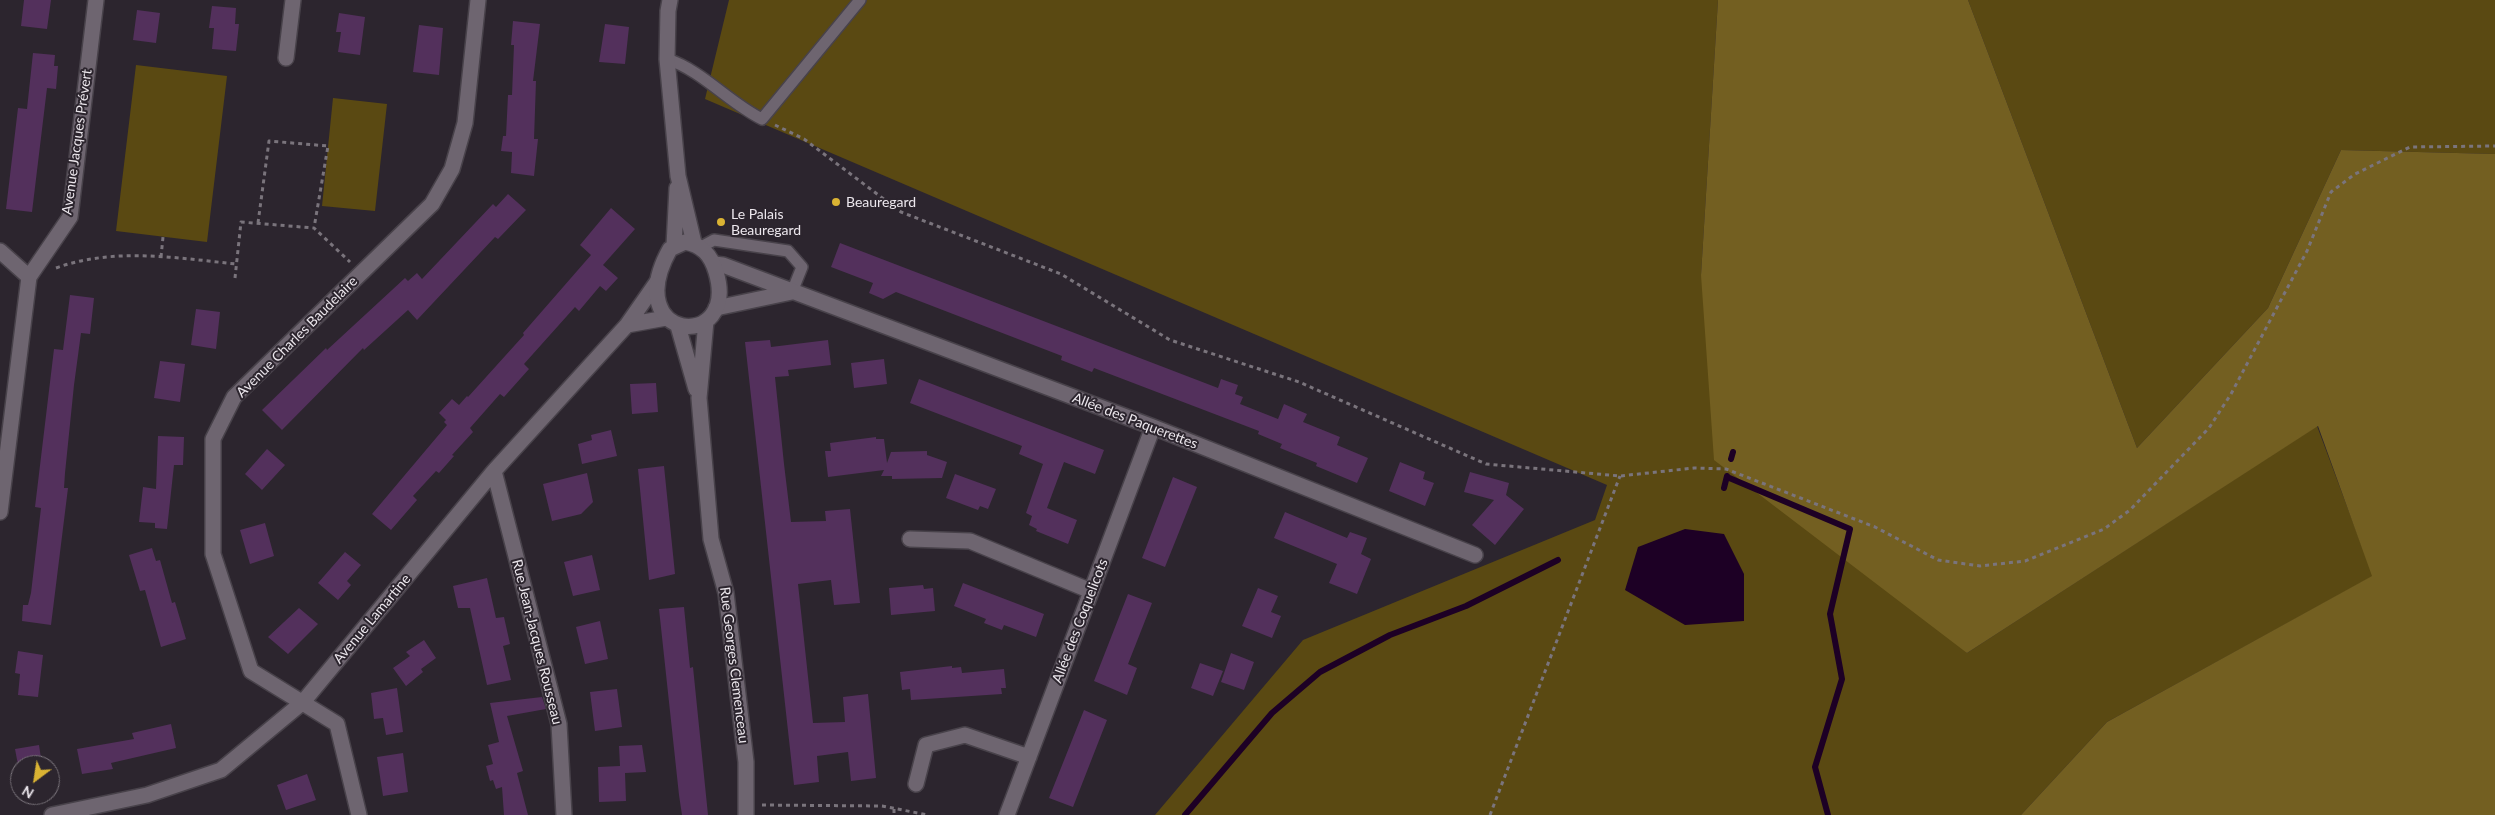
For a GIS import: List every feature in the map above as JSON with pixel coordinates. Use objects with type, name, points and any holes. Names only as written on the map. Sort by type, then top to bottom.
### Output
[{"type":"street","name":"Avenue Jacques Prévert","points":[[0,512],[29,277],[70,217],[96,0]]},
{"type":"street","points":[[286,58],[293,0]]},
{"type":"street","name":"Avenue Charles Baudelaire","points":[[359,815],[337,724],[251,671],[213,554],[213,439],[234,397],[432,204],[452,169],[465,123],[478,0]]},
{"type":"street","name":"Rue Georges Clemenceau","points":[[670,0],[667,59],[678,176],[674,246],[666,257],[657,282],[660,305],[672,322],[699,398]]},
{"type":"street","name":"Rue Georges Clemenceau","points":[[678,176],[697,245],[714,264],[720,293],[716,308]]},
{"type":"street","points":[[674,246],[685,242],[697,245]]},
{"type":"street","points":[[0,251],[29,277]]},
{"type":"street","name":"Allée des Paquerettes","points":[[714,264],[723,265],[1153,427],[1475,555]]},
{"type":"street","name":"Avenue Lamartine","points":[[52,815],[148,795],[221,770],[303,702],[494,471],[627,325],[657,282]]},
{"type":"street","points":[[627,325],[672,322],[700,325],[706,321],[716,308],[792,292]]},
{"type":"street","name":"Rue Georges Clemenceau","points":[[706,321],[699,398],[711,539],[726,593],[746,762],[745,810]]},
{"type":"street","name":"Allée des Coquelicots","points":[[1007,815],[1153,427]]},
{"type":"street","name":"Rue Jean-Jacques Rousseau","points":[[494,471],[559,724],[564,815]]},
{"type":"street","points":[[910,539],[970,541],[1091,592]]},
{"type":"street","points":[[916,784],[926,745],[955,738],[964,736],[1029,757]]},
{"type":"lane","points":[[667,59],[684,64],[745,111],[762,119],[860,0]]},
{"type":"lane","points":[[697,245],[714,240],[788,250],[802,267],[792,292]]},
{"type":"path","points":[[762,119],[804,139],[901,212],[1061,274],[1170,340],[1299,382],[1486,464],[1620,476],[1694,468],[1726,469],[1875,527],[1938,560],[1980,566],[2026,561],[2104,529],[2130,510],[2209,428],[2231,394],[2303,259],[2331,192],[2355,174],[2410,147],[2495,146]]},
{"type":"path","points":[[258,223],[269,141],[328,146],[314,228]]},
{"type":"path","points":[[235,278],[241,222],[314,228],[362,273]]},
{"type":"path","points":[[160,257],[163,237]]},
{"type":"path","points":[[29,277],[66,264],[102,256],[160,257],[236,264]]},
{"type":"path","points":[[1490,815],[1620,476]]},
{"type":"path","points":[[745,810],[806,804],[894,808],[928,815]]},
{"type":"path","points":[[894,808],[894,815]]},
{"type":"shaded area","points":[[729,0],[1718,0],[1701,275],[1967,653],[2317,426],[2373,576],[2107,722],[2021,815],[1155,815],[1303,640],[1595,520],[1607,485],[705,99]]},
{"type":"shaded area","points":[[1718,0],[1968,0],[2137,448],[2268,308],[2341,150],[2495,154],[2495,815],[2021,815],[2107,722],[2372,576],[2318,426],[1967,653],[1714,460],[1701,275]]},
{"type":"shaded area","points":[[1968,0],[2495,0],[2495,154],[2341,150],[2268,308],[2137,448]]},
{"type":"shaded area","points":[[136,65],[227,76],[207,242],[116,231]]},
{"type":"shaded area","points":[[333,98],[387,104],[375,211],[322,206]]},
{"type":"shaded area","points":[[1685,529],[1724,534],[1744,574],[1744,621],[1685,625],[1625,590],[1638,547]]},
{"type":"building","points":[[24,0],[51,0],[47,29],[21,26]]},
{"type":"building","points":[[212,6],[236,8],[235,24],[239,24],[236,51],[212,49],[214,28],[209,28]]},
{"type":"building","points":[[137,10],[160,13],[156,43],[133,40]]},
{"type":"building","points":[[339,13],[365,17],[360,55],[338,52],[341,32],[336,32]]},
{"type":"building","points":[[513,21],[540,24],[533,81],[536,81],[534,139],[538,139],[534,176],[511,173],[512,152],[501,151],[503,136],[506,136],[508,95],[512,95],[514,45],[511,45]]},
{"type":"building","points":[[605,24],[629,27],[625,64],[599,62]]},
{"type":"building","points":[[419,25],[443,28],[439,75],[413,72]]},
{"type":"building","points":[[33,53],[55,55],[54,66],[58,66],[56,89],[47,88],[32,212],[6,209],[18,108],[27,109]]},
{"type":"building","points":[[508,194],[526,210],[498,239],[495,237],[417,320],[408,310],[364,350],[363,348],[282,430],[262,410],[326,348],[327,350],[405,278],[408,281],[417,273],[422,279],[493,204],[496,207]]},
{"type":"building","points":[[611,208],[635,229],[603,265],[618,278],[606,291],[600,286],[579,311],[575,307],[524,364],[529,369],[504,397],[500,394],[470,428],[473,432],[452,455],[454,456],[439,473],[436,471],[413,496],[417,500],[391,530],[372,514],[447,425],[444,422],[446,420],[439,413],[452,399],[459,405],[468,397],[524,335],[523,333],[591,255],[580,245]]},
{"type":"building","points":[[840,243],[1218,388],[1221,379],[1238,385],[1235,394],[1243,397],[1240,404],[1278,419],[1284,404],[1307,414],[1303,422],[1340,437],[1337,445],[1368,458],[1357,483],[1316,466],[1317,463],[1280,448],[1282,444],[1258,434],[1259,431],[1094,368],[1092,372],[1061,360],[1062,356],[896,292],[883,299],[869,293],[873,283],[831,267]]},
{"type":"building","points":[[70,295],[94,298],[90,334],[81,333],[74,385],[64,488],[68,488],[51,625],[22,621],[23,605],[28,605],[31,593],[41,508],[35,507],[54,349],[63,350]]},
{"type":"building","points":[[196,309],[220,312],[216,349],[191,345]]},
{"type":"building","points":[[770,340],[771,347],[828,340],[831,365],[788,370],[789,376],[775,377],[784,464],[791,522],[826,521],[825,511],[850,509],[860,603],[834,605],[831,580],[798,584],[813,723],[845,722],[843,697],[868,694],[876,778],[851,781],[848,752],[817,756],[819,782],[794,785],[745,342]]},
{"type":"building","points":[[884,359],[887,384],[854,388],[851,363]]},
{"type":"building","points":[[160,361],[185,364],[180,402],[154,398]]},
{"type":"building","points":[[919,379],[1104,450],[1095,474],[1064,462],[1047,508],[1077,520],[1068,544],[1036,531],[1037,529],[1029,525],[1032,516],[1026,513],[1043,464],[1019,454],[1022,446],[910,403]]},
{"type":"building","points":[[656,383],[658,412],[632,414],[630,384]]},
{"type":"building","points":[[611,430],[617,456],[582,464],[578,444],[592,440],[591,435]]},
{"type":"building","points":[[158,436],[184,437],[183,465],[174,465],[167,529],[155,528],[155,523],[139,522],[143,487],[156,489]]},
{"type":"building","points":[[876,437],[876,439],[884,439],[887,463],[891,452],[927,451],[927,455],[947,462],[942,478],[892,479],[892,476],[881,476],[884,470],[828,477],[825,451],[831,451],[830,443]]},
{"type":"building","points":[[267,449],[285,465],[262,490],[245,474]]},
{"type":"building","points":[[1400,462],[1425,472],[1423,479],[1434,483],[1425,506],[1389,491]]},
{"type":"building","points":[[664,466],[675,574],[649,580],[638,469]]},
{"type":"building","points":[[1470,472],[1509,483],[1506,495],[1524,509],[1495,545],[1472,525],[1494,500],[1464,492]]},
{"type":"building","points":[[587,473],[593,502],[581,514],[552,521],[543,484]]},
{"type":"building","points":[[955,474],[996,489],[988,509],[980,506],[978,510],[946,498]]},
{"type":"building","points":[[1173,477],[1197,487],[1165,567],[1142,558]]},
{"type":"building","points":[[1285,512],[1347,538],[1350,532],[1367,538],[1361,554],[1371,559],[1357,594],[1329,583],[1337,564],[1274,538]]},
{"type":"building","points":[[265,523],[274,556],[250,564],[240,530]]},
{"type":"building","points":[[152,548],[156,561],[160,560],[172,603],[175,602],[186,639],[161,647],[145,590],[140,591],[129,555]]},
{"type":"building","points":[[345,552],[361,565],[347,581],[351,585],[338,600],[318,583]]},
{"type":"building","points":[[592,555],[600,590],[573,596],[564,562]]},
{"type":"building","points":[[487,578],[496,618],[504,617],[510,644],[503,646],[511,680],[487,685],[470,608],[458,608],[453,586]]},
{"type":"building","points":[[963,583],[1044,614],[1036,637],[1004,625],[1002,630],[984,623],[986,619],[954,606]]},
{"type":"building","points":[[923,585],[924,589],[933,588],[935,611],[891,615],[889,588]]},
{"type":"building","points":[[1258,588],[1278,596],[1271,612],[1281,616],[1272,638],[1242,626]]},
{"type":"building","points":[[1128,594],[1152,603],[1128,664],[1137,668],[1127,695],[1094,681]]},
{"type":"building","points":[[684,607],[690,668],[693,667],[708,815],[682,815],[679,795],[659,609]]},
{"type":"building","points":[[299,608],[318,624],[288,654],[268,637]]},
{"type":"building","points":[[600,621],[608,659],[585,664],[576,627]]},
{"type":"building","points":[[424,640],[436,658],[421,669],[423,672],[406,686],[393,668],[410,656],[406,652]]},
{"type":"building","points":[[18,651],[43,655],[38,697],[18,695],[20,674],[15,673]]},
{"type":"building","points":[[1231,653],[1254,662],[1244,690],[1221,682]]},
{"type":"building","points":[[1200,663],[1223,671],[1213,696],[1191,688]]},
{"type":"building","points":[[952,666],[952,668],[961,667],[962,673],[1004,669],[1006,688],[1001,688],[1002,694],[911,700],[910,689],[902,690],[900,672]]},
{"type":"building","points":[[397,688],[403,732],[386,735],[383,718],[374,719],[371,693]]},
{"type":"building","points":[[617,689],[622,727],[595,731],[590,692]]},
{"type":"building","points":[[542,697],[546,709],[507,716],[523,771],[517,773],[528,815],[504,815],[502,787],[496,789],[493,780],[490,781],[486,766],[493,764],[488,745],[499,742],[490,703]]},
{"type":"building","points":[[1084,710],[1107,720],[1073,807],[1049,798]]},
{"type":"building","points":[[171,724],[176,748],[111,763],[113,769],[82,774],[77,749],[134,739],[132,733]]},
{"type":"building","points":[[39,745],[40,755],[16,755],[15,749]]},
{"type":"building","points":[[642,745],[646,772],[625,773],[626,801],[599,802],[598,767],[620,766],[619,746]]},
{"type":"building","points":[[403,753],[408,792],[383,796],[377,757]]},
{"type":"building","points":[[307,774],[316,800],[286,810],[277,785]]},
{"type":"waterway","points":[[1731,459],[1733,452]]},
{"type":"waterway","points":[[1724,488],[1727,476]]},
{"type":"waterway","points":[[1727,477],[1850,529],[1830,614],[1842,679],[1815,767],[1828,815]]},
{"type":"waterway","points":[[1185,815],[1272,713],[1320,672],[1390,635],[1466,606],[1558,560]]},
{"type":"place","name":"Beauregard","points":[[836,202]]},
{"type":"place","name":"Le Palais Beauregard","points":[[721,222]]}]
